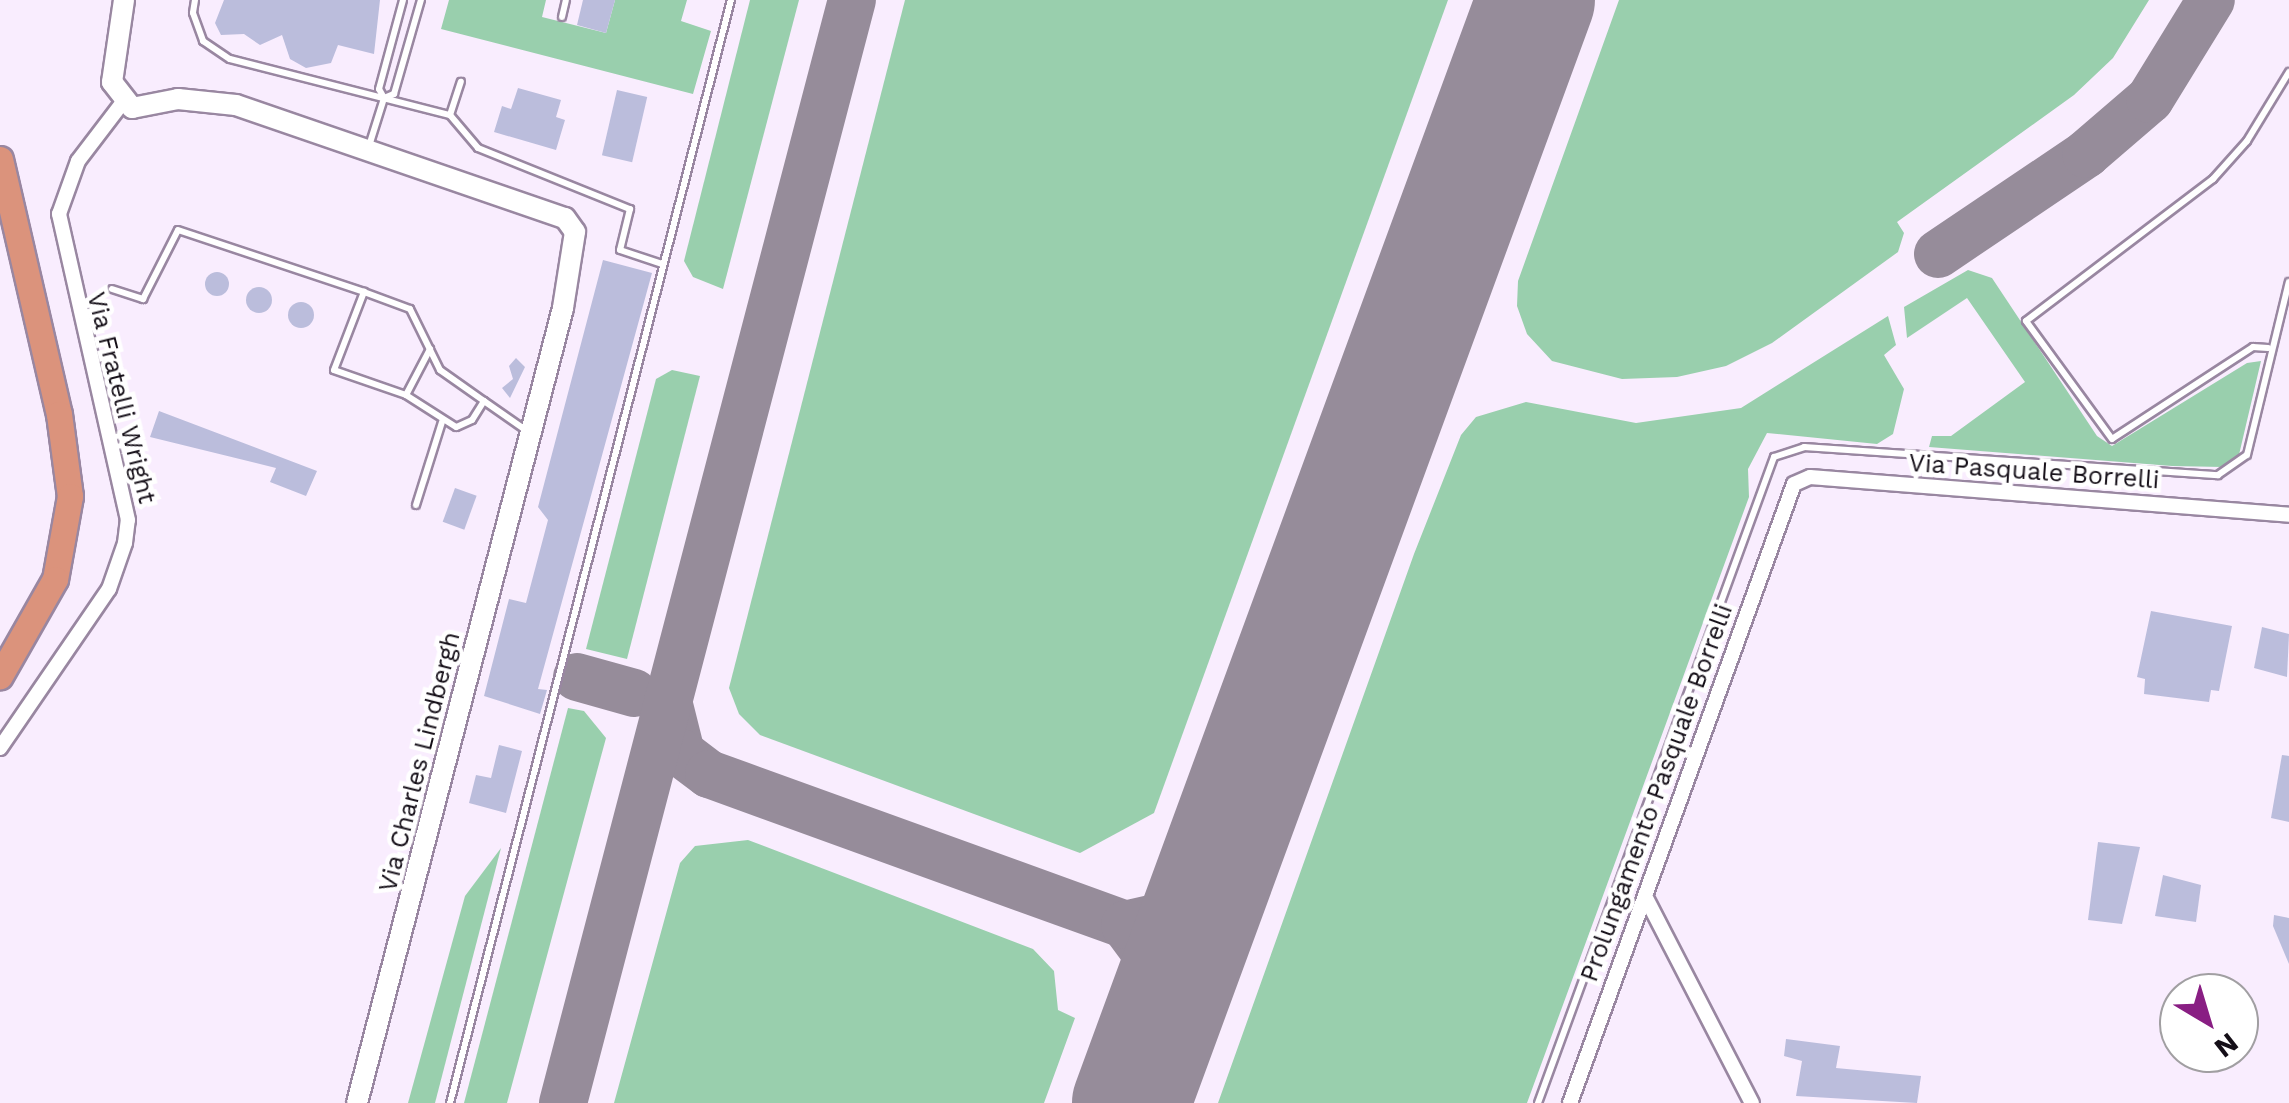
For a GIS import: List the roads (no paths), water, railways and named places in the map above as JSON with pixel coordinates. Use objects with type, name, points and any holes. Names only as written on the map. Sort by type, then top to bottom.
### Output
[{"type":"highway","points":[[0,159],[60,414],[70,496],[55,579],[0,676]]},
{"type":"street","points":[[123,102],[112,82],[124,0]]},
{"type":"street","name":"Via Charles Lindbergh","points":[[123,102],[132,108],[210,100],[368,148],[565,218],[575,232],[577,251],[356,1103]]},
{"type":"street","name":"Via Fratelli Wright","points":[[0,748],[102,600],[121,562],[128,520],[60,242],[59,214],[78,161],[123,102]]},
{"type":"street","name":"Via Pasquale Borrelli","points":[[1785,498],[1810,477],[2289,515]]},
{"type":"street","name":"Prolungamento Pasquale Borrelli","points":[[1570,1103],[1785,498]]},
{"type":"street","points":[[1645,896],[1752,1103]]},
{"type":"lane","points":[[195,0],[196,27],[215,52],[450,115],[478,148],[630,209],[620,250],[662,264]]},
{"type":"lane","points":[[368,148],[384,98],[379,88],[403,0]]},
{"type":"lane","points":[[384,98],[394,94],[421,0]]},
{"type":"lane","points":[[562,17],[566,0]]},
{"type":"lane","points":[[450,1103],[731,0]]},
{"type":"lane","points":[[2268,348],[2252,347],[2112,440],[2026,321],[2212,179],[2247,141],[2289,72]]},
{"type":"lane","points":[[450,115],[461,82]]},
{"type":"lane","points":[[112,289],[143,298],[178,230],[364,292],[410,309],[440,370],[529,432]]},
{"type":"lane","points":[[1538,1103],[1774,457],[1804,447],[2218,476],[2247,455],[2268,348],[2289,282]]},
{"type":"lane","points":[[364,292],[334,370],[406,396],[456,428],[472,420],[484,401]]},
{"type":"lane","points":[[406,396],[430,350]]},
{"type":"lane","points":[[416,505],[442,422]]}]
